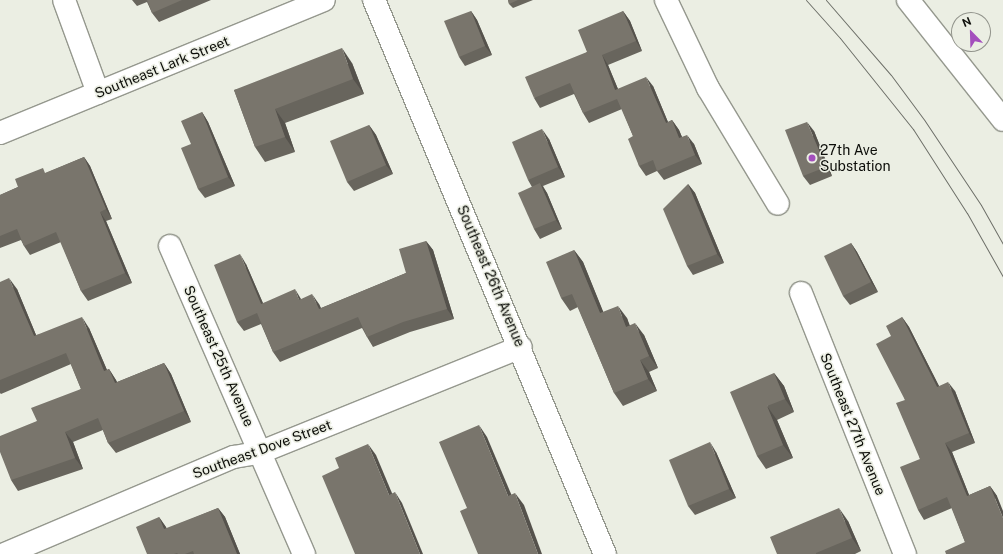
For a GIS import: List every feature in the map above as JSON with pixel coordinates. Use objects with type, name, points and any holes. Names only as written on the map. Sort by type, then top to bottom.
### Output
[{"type":"street","points":[[64,0],[98,93]]},
{"type":"street","name":"Southeast Lark Street","points":[[0,132],[324,0]]},
{"type":"street","name":"Southeast 26th Avenue","points":[[374,0],[521,347],[605,554]]},
{"type":"street","points":[[666,0],[708,88],[778,204]]},
{"type":"street","points":[[908,0],[1003,120]]},
{"type":"street","name":"Southeast 25th Avenue","points":[[170,246],[262,452],[304,554]]},
{"type":"street","name":"Southeast 27th Avenue","points":[[801,293],[905,554]]},
{"type":"street","name":"Southeast Dove Street","points":[[5,554],[234,457],[262,452],[521,347]]},
{"type":"building","points":[[147,0],[182,0],[152,13]]},
{"type":"building","points":[[508,0],[518,0],[509,4]]},
{"type":"building","points":[[471,11],[485,46],[459,57],[444,21]]},
{"type":"building","points":[[623,11],[636,41],[602,55],[615,90],[646,77],[666,123],[672,120],[679,138],[687,135],[695,155],[657,171],[653,160],[639,166],[628,139],[633,136],[617,99],[583,113],[570,83],[534,98],[525,77],[587,52],[578,30]]},
{"type":"building","points":[[342,48],[353,79],[275,109],[285,137],[255,147],[234,90]]},
{"type":"building","points":[[202,112],[228,177],[198,189],[181,148],[191,144],[181,121]]},
{"type":"building","name":"27th Ave Substation","points":[[807,122],[826,167],[803,176],[785,130]]},
{"type":"building","points":[[369,125],[386,165],[347,182],[330,141]]},
{"type":"building","points":[[542,129],[558,167],[528,180],[512,142]]},
{"type":"building","points":[[84,157],[106,209],[100,212],[125,273],[81,291],[56,232],[24,246],[17,229],[0,236],[0,195],[18,187],[15,179],[43,168],[45,173]]},
{"type":"building","points":[[540,183],[556,220],[534,229],[518,193]]},
{"type":"building","points":[[688,184],[717,254],[687,266],[663,209]]},
{"type":"building","points":[[426,241],[447,309],[403,322],[367,337],[358,317],[273,352],[257,313],[237,322],[214,265],[240,254],[261,304],[295,289],[299,300],[312,294],[319,309],[406,273],[399,249]]},
{"type":"building","points":[[851,243],[871,282],[843,296],[824,256]]},
{"type":"building","points":[[574,250],[600,313],[618,306],[626,327],[635,323],[649,356],[640,360],[648,379],[614,393],[572,294],[561,298],[546,262]]},
{"type":"building","points":[[9,278],[34,336],[82,317],[104,371],[109,369],[115,383],[164,363],[184,411],[108,443],[98,418],[65,432],[75,458],[11,480],[0,452],[0,436],[37,421],[31,408],[81,389],[66,353],[0,380],[0,282]]},
{"type":"building","points":[[902,317],[937,387],[948,382],[969,433],[945,443],[967,496],[990,486],[1003,518],[1003,554],[946,554],[945,551],[965,542],[947,497],[918,510],[900,467],[920,459],[896,403],[905,400],[876,344],[891,336],[886,326]]},
{"type":"building","points":[[774,373],[785,399],[767,406],[783,445],[757,456],[730,392]]},
{"type":"building","points":[[479,425],[508,496],[515,493],[538,554],[478,554],[460,511],[467,508],[439,442]]},
{"type":"building","points":[[710,442],[729,489],[688,506],[669,460]]},
{"type":"building","points":[[368,444],[389,495],[395,492],[420,554],[355,554],[322,476],[339,468],[335,458]]},
{"type":"building","points":[[218,508],[237,554],[194,554],[193,551],[185,554],[147,554],[136,527],[159,517],[164,529]]},
{"type":"building","points":[[839,508],[852,538],[816,554],[777,554],[770,537]]},
{"type":"tram line","points":[[806,0],[840,38],[913,129],[967,213],[1003,277]]},
{"type":"tram line","points":[[826,0],[891,75],[925,121],[981,205],[1003,244]]},
{"type":"place","name":"27th Ave Substation","points":[[812,158]]}]
